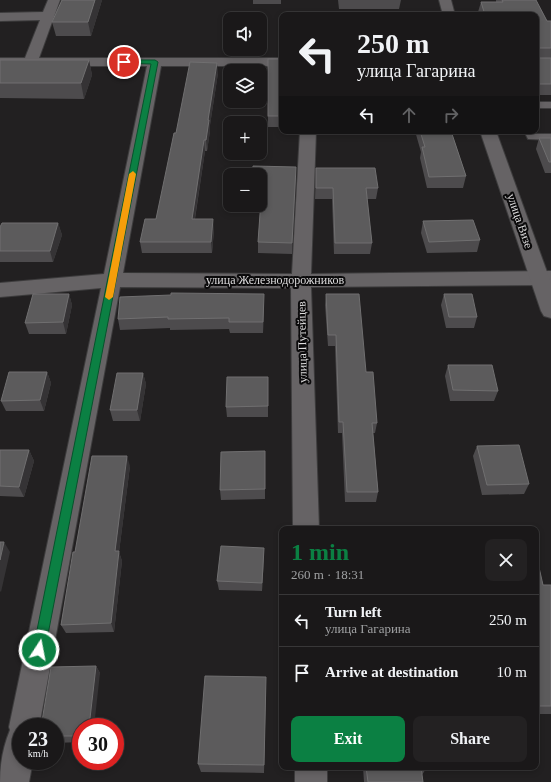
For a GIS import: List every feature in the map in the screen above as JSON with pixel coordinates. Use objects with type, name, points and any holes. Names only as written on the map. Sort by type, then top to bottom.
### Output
[{"type":"street","points":[[30,62],[54,0]]},
{"type":"street","points":[[445,0],[449,12]]},
{"type":"street","points":[[0,16],[48,16]]},
{"type":"street","points":[[0,62],[279,62]]},
{"type":"street","points":[[26,718],[155,62]]},
{"type":"street","name":"улица Путейцев","points":[[306,526],[300,281],[308,134]]},
{"type":"street","name":"улица Визе","points":[[489,134],[546,278],[551,311]]},
{"type":"street","name":"улица Железнодорожников","points":[[0,290],[112,280],[300,281],[546,278]]},
{"type":"street","points":[[13,782],[15,770]]},
{"type":"street","points":[[311,770],[311,782]]},
{"type":"lane","points":[[539,105],[551,105]]},
{"type":"lane","points":[[530,134],[531,137],[551,137]]},
{"type":"building","points":[[62,0],[95,0],[88,22],[52,22]]},
{"type":"building","points":[[502,0],[536,0],[547,21],[551,21],[551,48],[539,48],[539,12],[484,12],[481,2],[503,2]]},
{"type":"building","points":[[539,58],[551,58],[551,84],[539,84]]},
{"type":"building","points":[[268,59],[279,59],[279,116],[268,116]]},
{"type":"building","points":[[0,60],[89,60],[81,83],[0,83]]},
{"type":"building","points":[[190,62],[217,63],[206,140],[204,140],[192,219],[213,219],[211,242],[140,242],[145,219],[156,219],[174,133],[176,133]]},
{"type":"building","points":[[421,134],[452,134],[466,176],[429,177],[422,147],[425,147]]},
{"type":"building","points":[[539,138],[551,138],[551,162],[549,162]]},
{"type":"building","points":[[253,166],[296,167],[292,243],[258,242],[260,212],[267,212],[267,168],[253,168]]},
{"type":"building","points":[[316,168],[375,168],[378,188],[366,188],[372,243],[335,243],[333,188],[316,188]]},
{"type":"building","points":[[473,220],[480,240],[429,242],[423,221]]},
{"type":"building","points":[[2,223],[58,223],[50,251],[0,251],[0,227]]},
{"type":"building","points":[[171,293],[264,294],[263,322],[229,322],[229,318],[168,319],[168,317],[118,319],[120,297],[171,295]]},
{"type":"building","points":[[33,294],[69,294],[63,322],[25,323]]},
{"type":"building","points":[[326,294],[359,294],[366,372],[373,372],[377,423],[372,423],[378,492],[347,492],[343,422],[339,422],[336,335],[328,335]]},
{"type":"building","points":[[444,294],[472,294],[477,317],[449,317]]},
{"type":"building","points":[[448,365],[492,365],[498,391],[453,390]]},
{"type":"building","points":[[9,372],[47,372],[40,400],[1,401]]},
{"type":"building","points":[[117,373],[143,373],[137,410],[110,410]]},
{"type":"building","points":[[227,377],[268,377],[268,406],[226,407]]},
{"type":"building","points":[[519,445],[529,484],[487,485],[477,446]]},
{"type":"building","points":[[0,450],[29,450],[19,487],[0,486]]},
{"type":"building","points":[[265,451],[265,489],[220,490],[221,452]]},
{"type":"building","points":[[92,456],[127,456],[115,551],[119,551],[111,623],[61,625],[73,552],[75,552]]},
{"type":"building","points":[[0,542],[4,542],[0,560]]},
{"type":"building","points":[[221,546],[264,548],[262,583],[217,581]]},
{"type":"building","points":[[539,567],[543,585],[551,585],[551,706],[539,706]]},
{"type":"building","points":[[96,666],[90,718],[72,718],[72,736],[64,736],[64,718],[42,718],[51,667]]},
{"type":"building","points":[[205,676],[266,677],[264,765],[198,764]]},
{"type":"building","points":[[366,770],[421,770],[423,782],[368,782]]},
{"type":"slow traffic","points":[[109,297],[133,174]]},
{"type":"route","points":[[39,650],[155,62],[124,62]]}]
